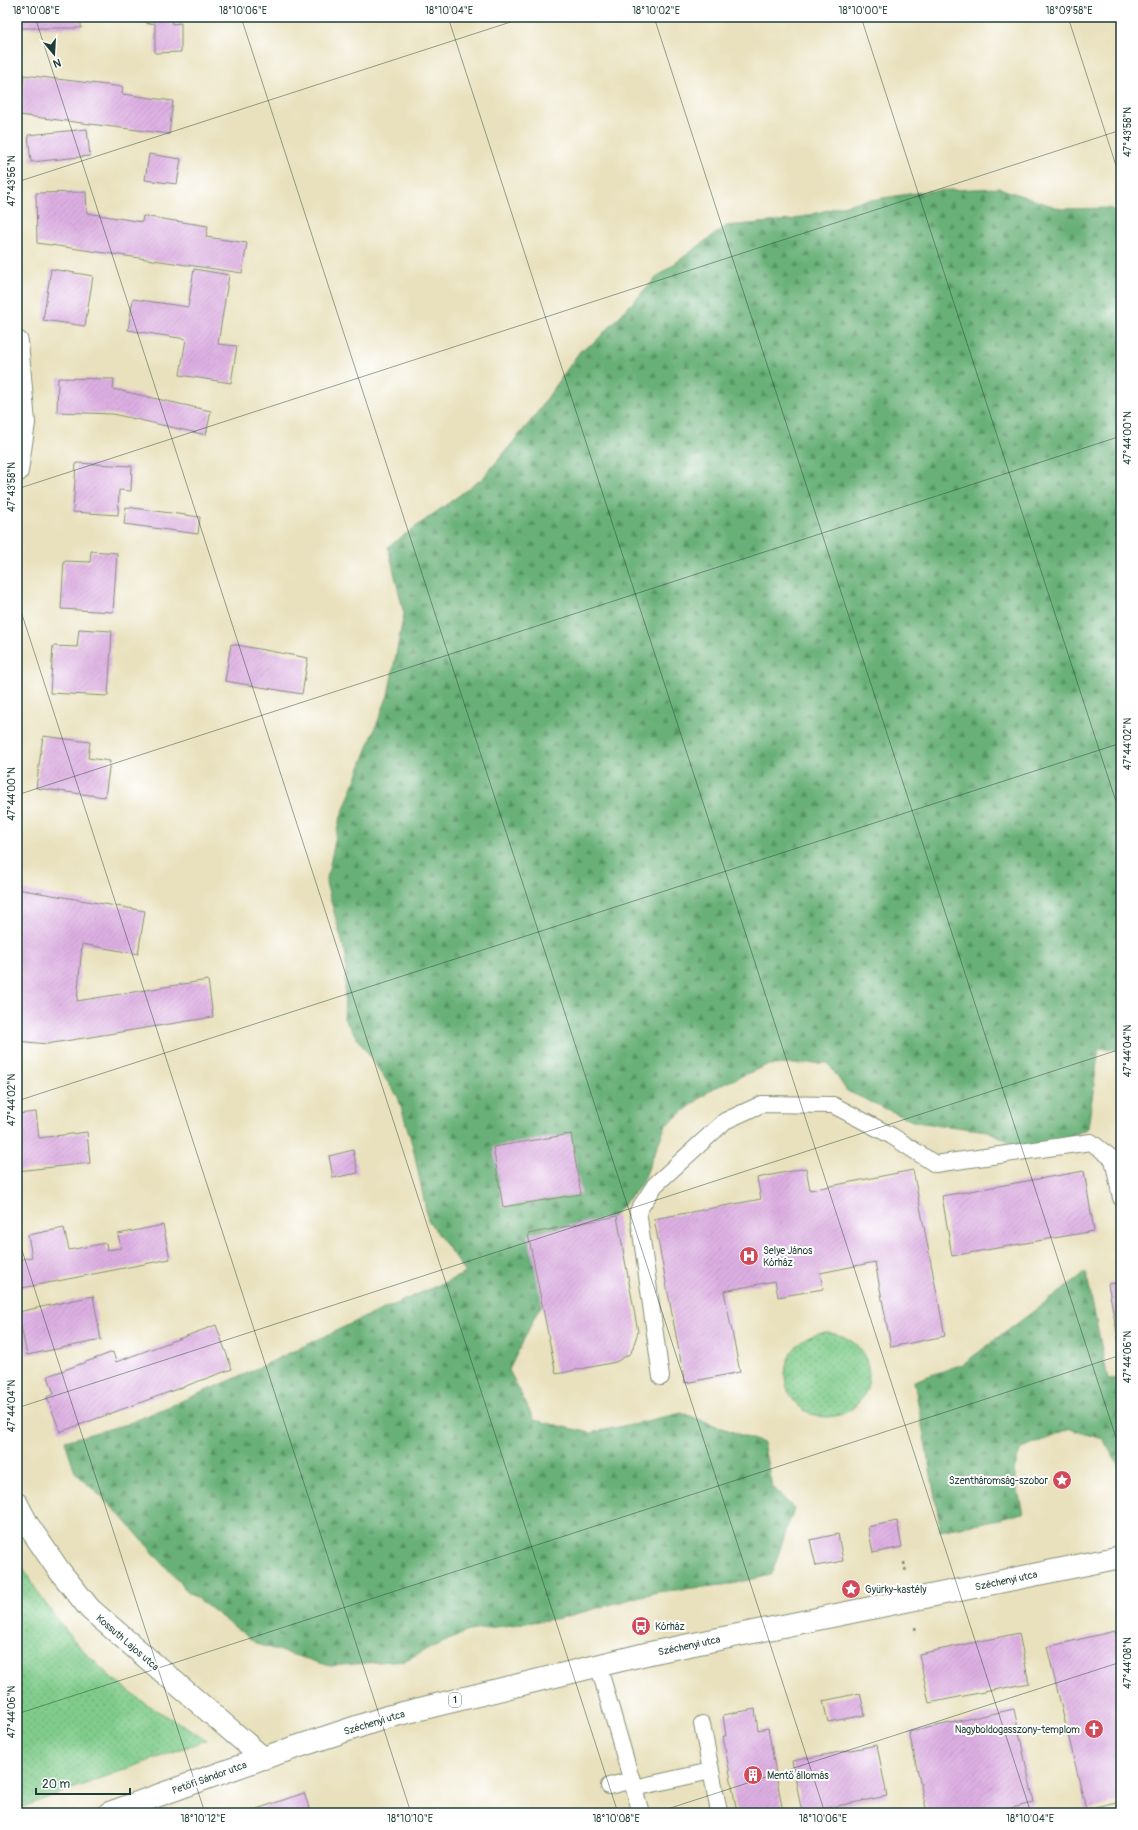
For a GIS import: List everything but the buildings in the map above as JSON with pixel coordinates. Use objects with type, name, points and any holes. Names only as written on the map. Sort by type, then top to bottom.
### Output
[{"type":"main road","points":[[17,342],[24,423],[17,470]]},
{"type":"main road","name":"Kossuth Lajos utca","points":[[17,1504],[32,1532],[58,1569],[90,1609],[263,1758]]},
{"type":"main road","name":"Széchenyi utca","points":[[263,1758],[387,1717],[598,1664],[1121,1557]]},
{"type":"main road","name":"Petőfi Sándor utca","points":[[109,1813],[263,1758]]},
{"type":"lane","points":[[661,1377],[638,1211],[655,1185],[725,1121],[762,1104],[833,1105],[892,1136],[935,1164],[1091,1142],[1113,1159],[1121,1198]]},
{"type":"lane","points":[[598,1664],[641,1813]]},
{"type":"lane","points":[[702,1724],[719,1812]]},
{"type":"lane","points":[[609,1786],[633,1784],[711,1771]]},
{"type":"green space","points":[[999,188],[1061,209],[1108,208],[1121,213],[1121,1050],[1099,1048],[1088,1128],[1036,1155],[988,1131],[915,1122],[847,1091],[828,1063],[767,1065],[712,1089],[666,1125],[642,1184],[571,1263],[537,1312],[509,1370],[534,1420],[591,1433],[682,1413],[763,1443],[772,1486],[794,1509],[771,1575],[731,1584],[657,1592],[561,1618],[468,1631],[405,1660],[330,1666],[257,1644],[186,1590],[122,1517],[75,1472],[65,1441],[127,1424],[243,1375],[363,1318],[466,1273],[428,1220],[413,1147],[398,1097],[344,1019],[346,956],[326,883],[339,822],[388,695],[404,614],[388,547],[483,478],[534,417],[580,351],[594,343],[659,275],[726,226],[791,220],[857,202],[928,191]]},
{"type":"green space","points":[[1086,1272],[1108,1379],[1121,1378],[1121,1470],[1103,1439],[1070,1429],[1020,1450],[1014,1471],[1023,1514],[941,1531],[914,1381],[963,1364]]},
{"type":"green space","points":[[819,1333],[835,1333],[851,1340],[862,1351],[869,1367],[869,1383],[866,1391],[857,1405],[851,1410],[835,1417],[819,1417],[803,1410],[792,1399],[785,1383],[785,1367],[792,1351],[803,1340]]},
{"type":"green space","points":[[17,1557],[44,1601],[75,1641],[92,1659],[110,1676],[151,1707],[206,1740],[17,1809]]},
{"type":"place","name":"Selye János Kórház","points":[[749,1256]]},
{"type":"place","name":"Szentháromság-szobor","points":[[1062,1480]]},
{"type":"place","name":"Gyürky-kastély","points":[[851,1589]]},
{"type":"place","name":"Kórház","points":[[641,1626]]},
{"type":"place","name":"Nagyboldogasszony-templom","points":[[1094,1729]]},
{"type":"place","name":"Mentő állomás","points":[[753,1775]]}]
